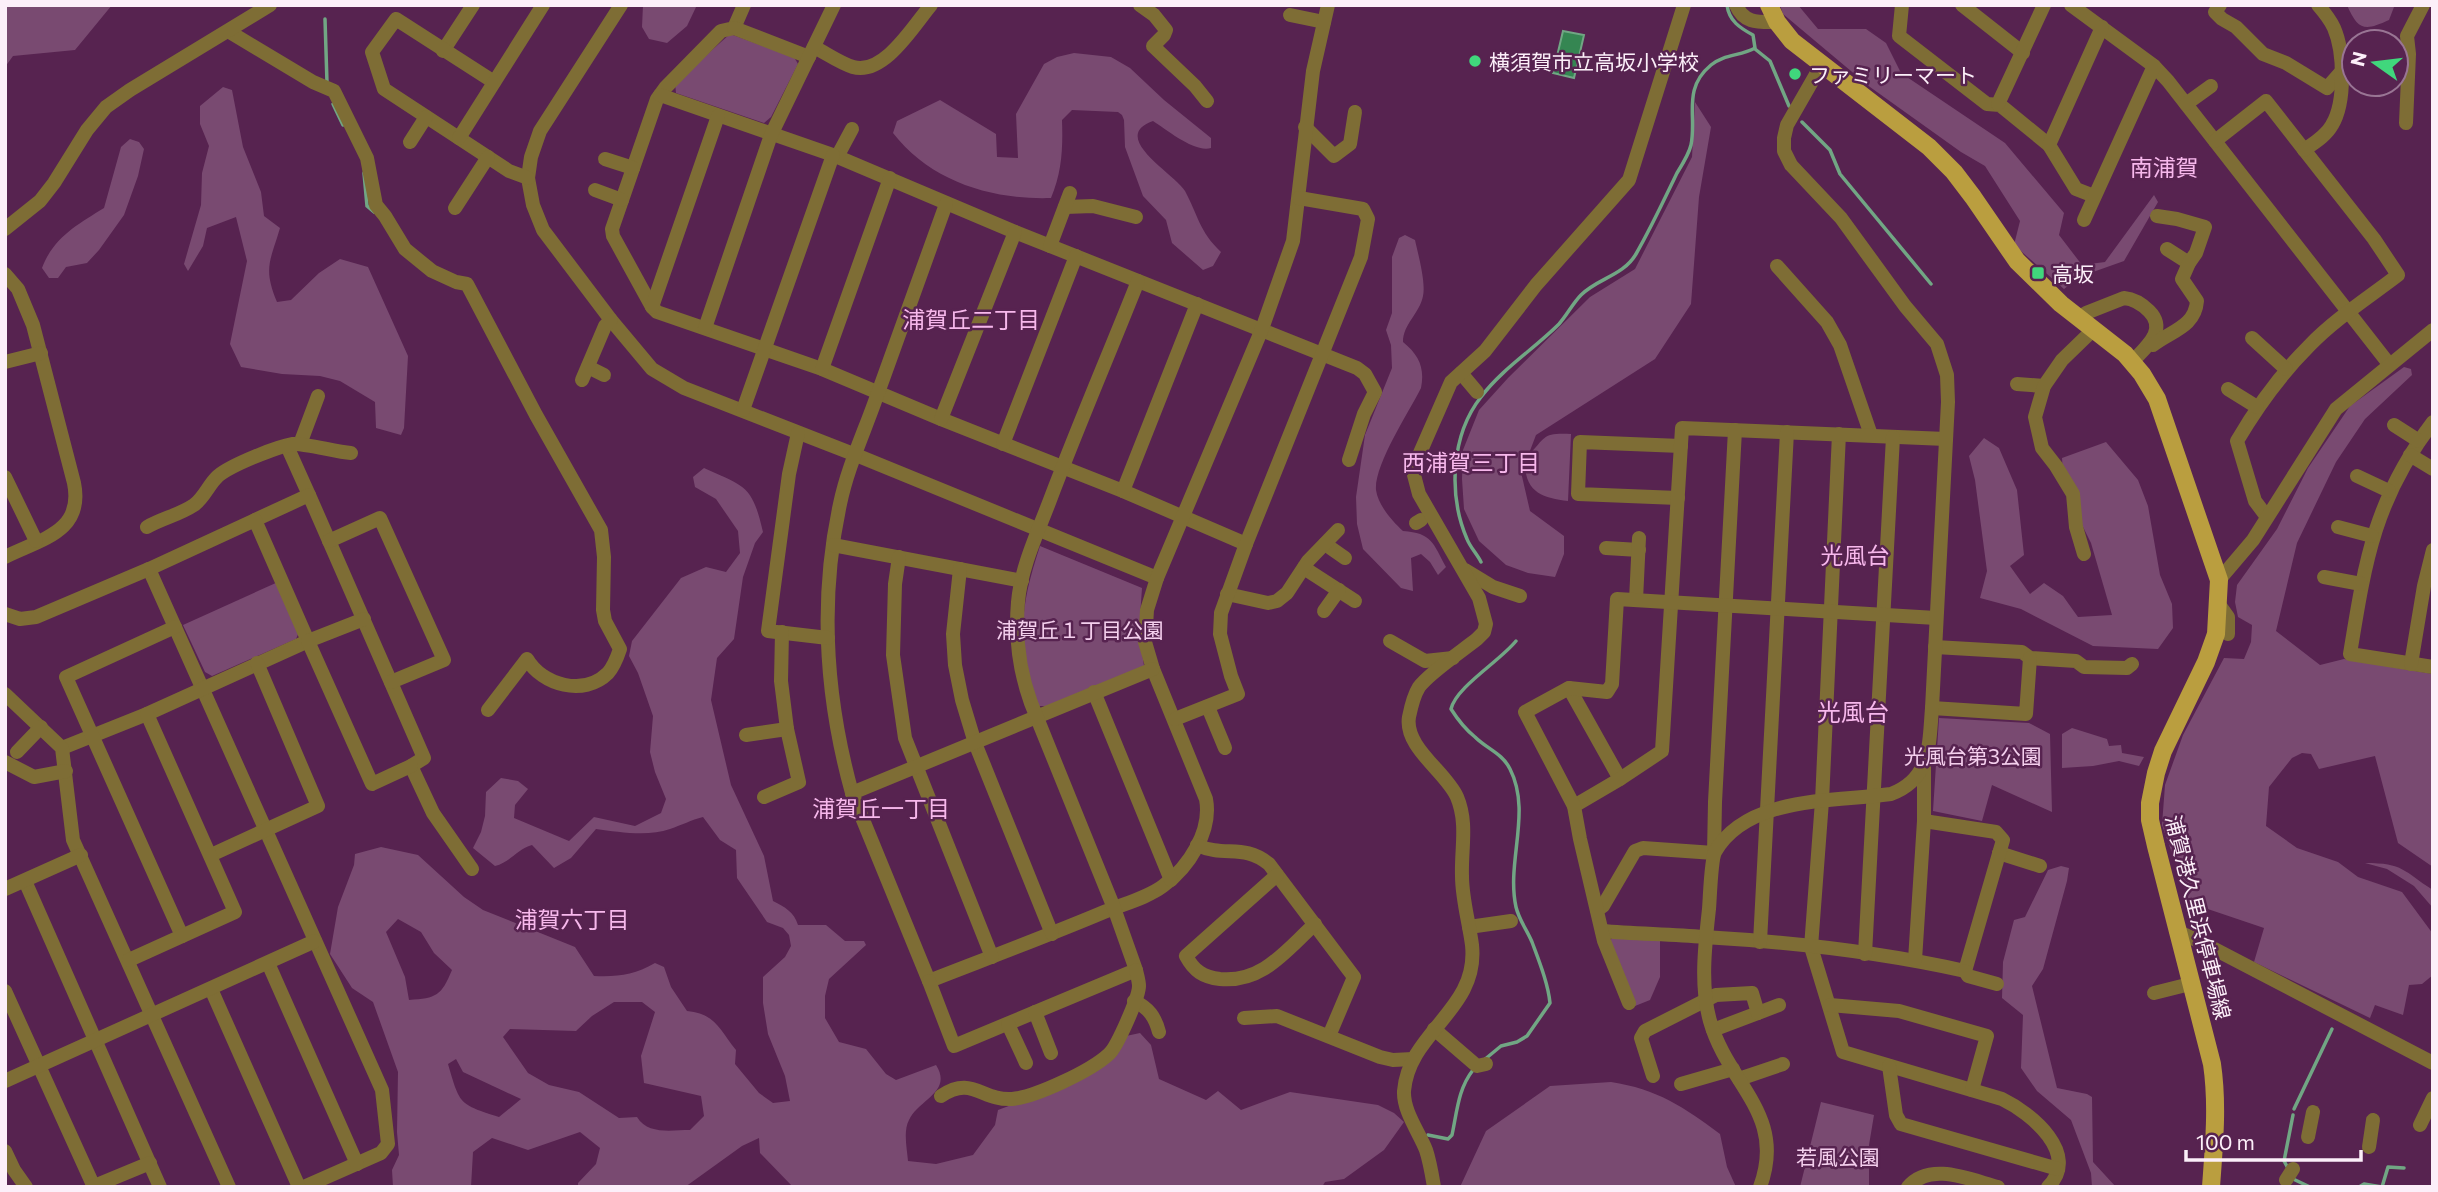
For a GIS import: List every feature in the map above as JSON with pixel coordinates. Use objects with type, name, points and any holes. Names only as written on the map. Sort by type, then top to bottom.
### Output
[{"type":"main road","name":"浦賀港久里浜停車場線","points":[[1769,5],[1777,22],[1793,41],[1937,155],[1973,197],[2017,261],[2050,294],[2110,340],[2142,374],[2157,399],[2219,579],[2216,634],[2206,662],[2163,751],[2150,803],[2150,820],[2176,932],[2212,1064],[2216,1091],[2211,1187]]},
{"type":"street","points":[[5,229],[40,201],[87,130],[106,107],[270,5]]},
{"type":"street","points":[[443,51],[474,5]]},
{"type":"street","points":[[459,138],[543,5]]},
{"type":"street","points":[[621,5],[540,131],[531,157],[528,178],[533,205],[543,230],[652,369],[684,388],[1157,578]]},
{"type":"street","points":[[734,29],[744,5]]},
{"type":"street","points":[[705,328],[771,135],[834,5]]},
{"type":"street","points":[[931,5],[897,50],[862,68],[734,29],[721,32],[660,95],[612,229],[613,236],[652,307],[657,312],[766,348],[878,391],[1246,544]]},
{"type":"street","points":[[1140,5],[1154,15],[1166,30],[1153,46],[1207,101]]},
{"type":"street","points":[[929,981],[1052,934],[1161,888],[1179,872],[1204,831],[1207,818],[1206,799],[1153,669],[1145,642],[1147,610],[1157,578],[1262,329],[1293,241],[1313,71],[1328,5]]},
{"type":"street","points":[[1434,1187],[1426,1152],[1404,1096],[1413,1059],[1434,1029],[1459,1001],[1468,982],[1472,947],[1462,876],[1462,812],[1450,784],[1416,744],[1408,721],[1420,686],[1484,632],[1486,625],[1479,598],[1419,494],[1414,475],[1416,463],[1451,382],[1490,356],[1536,285],[1629,180],[1684,5]]},
{"type":"street","points":[[1736,5],[1743,17],[1751,21],[1777,22]]},
{"type":"street","points":[[1902,5],[1899,36],[1987,104],[1998,104],[2049,145],[2076,189],[2094,197]]},
{"type":"street","points":[[1962,5],[2022,53]]},
{"type":"street","points":[[1998,104],[2044,5]]},
{"type":"street","points":[[2071,5],[2154,66],[2389,364]]},
{"type":"street","points":[[2220,5],[2215,12],[2236,27],[2263,54],[2286,63],[2327,88],[2340,73]]},
{"type":"street","points":[[2318,5],[2334,28],[2340,60]]},
{"type":"street","points":[[2406,123],[2409,54],[2407,36],[2423,5]]},
{"type":"street","points":[[1290,15],[1324,22]]},
{"type":"street","points":[[494,82],[396,19],[372,52],[384,89],[509,171],[528,178]]},
{"type":"street","points":[[2049,145],[2102,27]]},
{"type":"street","points":[[228,31],[328,89],[366,158],[376,205],[386,216],[405,249],[432,271],[467,284],[601,530],[604,557],[603,610],[620,649],[614,665],[597,681],[578,686],[558,684],[538,675],[527,659],[488,710]]},
{"type":"street","points":[[1714,853],[1733,831],[1767,811],[1822,801],[1873,797],[1904,789],[1924,765],[1928,753],[1946,439],[1947,375],[1937,344],[1905,306],[1841,218],[1791,165],[1784,151],[1787,125],[1822,64]]},
{"type":"street","points":[[2084,220],[2154,66]]},
{"type":"street","points":[[2186,104],[2211,86]]},
{"type":"street","points":[[660,95],[835,156],[946,204],[1357,368],[1365,374],[1374,392],[1349,460]]},
{"type":"street","points":[[2304,150],[2328,132],[2339,108],[2340,96]]},
{"type":"street","points":[[2215,141],[2266,101],[2374,239],[2398,275],[2311,344],[2257,407],[2236,442],[2255,501],[2267,517]]},
{"type":"street","points":[[1306,127],[1334,156],[1350,144],[1355,112]]},
{"type":"street","points":[[652,307],[718,116]]},
{"type":"street","points":[[410,142],[426,117]]},
{"type":"street","points":[[743,410],[835,156],[852,128]]},
{"type":"street","points":[[454,208],[488,157]]},
{"type":"street","points":[[605,159],[633,168]]},
{"type":"street","points":[[822,369],[890,178]]},
{"type":"street","points":[[595,190],[622,200]]},
{"type":"street","points":[[1175,719],[1238,694],[1220,634],[1221,613],[1246,544],[1324,355],[1366,239],[1368,219],[1363,209],[1299,198]]},
{"type":"street","points":[[1050,246],[1067,200],[1093,206],[1121,205],[1136,217]]},
{"type":"street","points":[[946,204],[840,503],[833,545],[828,589],[828,638],[834,714],[852,793],[954,1046],[1136,970]]},
{"type":"street","points":[[2149,344],[2153,345],[2184,327],[2192,319],[2197,301],[2182,279],[2196,253],[2205,227],[2157,216]]},
{"type":"street","points":[[941,419],[1015,232]]},
{"type":"street","points":[[2167,249],[2189,263]]},
{"type":"street","points":[[1003,444],[1076,256]]},
{"type":"street","points":[[1777,266],[1827,322],[1840,345],[1871,435]]},
{"type":"street","points":[[5,274],[24,300],[41,353],[77,502],[72,517],[65,526],[5,557]]},
{"type":"street","points":[[941,1096],[954,1088],[976,1089],[990,1096],[1008,1099],[1025,1097],[1083,1071],[1111,1053],[1139,987],[1136,970],[1114,908],[1023,680],[1017,621],[1022,581],[1038,531],[1139,281]]},
{"type":"street","points":[[2084,554],[2076,527],[2074,494],[2042,448],[2035,416],[2044,386],[2087,324],[2085,313],[2129,298],[2142,305],[2157,321],[2156,335],[2132,362]]},
{"type":"street","points":[[1123,491],[1197,304]]},
{"type":"street","points":[[604,375],[585,374],[611,320]]},
{"type":"street","points":[[2219,579],[2232,567],[2267,517],[2336,409],[2433,330]]},
{"type":"street","points":[[2252,338],[2287,369]]},
{"type":"street","points":[[5,362],[41,353]]},
{"type":"street","points":[[1461,373],[1477,392]]},
{"type":"street","points":[[2017,384],[2044,386]]},
{"type":"street","points":[[2228,389],[2257,407]]},
{"type":"street","points":[[255,520],[372,784],[424,758],[309,495],[294,445],[318,396]]},
{"type":"street","points":[[2433,422],[2389,491],[2372,537],[2361,584],[2350,654],[2433,667]]},
{"type":"street","points":[[2394,425],[2419,441]]},
{"type":"street","points":[[1574,806],[1662,751],[1682,428],[1946,439]]},
{"type":"street","points":[[1735,430],[1714,853],[1706,937],[1705,998],[1713,1030],[1759,1114],[1767,1134],[1768,1164],[1760,1187]]},
{"type":"street","points":[[1760,942],[1787,432]]},
{"type":"street","points":[[798,433],[789,474],[768,631],[828,638]]},
{"type":"street","points":[[1839,434],[1822,801],[1811,947],[1843,1052],[2002,1099],[2025,1112],[2044,1130],[2057,1150],[2060,1160],[2058,1169],[2048,1187]]},
{"type":"street","points":[[1865,954],[1893,437]]},
{"type":"street","points":[[1678,498],[1578,494],[1580,442],[1681,446]]},
{"type":"street","points":[[146,527],[165,517],[174,517],[198,502],[218,476],[234,466],[294,445],[351,453]]},
{"type":"street","points":[[2410,455],[2433,469]]},
{"type":"street","points":[[5,477],[36,541]]},
{"type":"street","points":[[2357,477],[2389,491]]},
{"type":"street","points":[[5,614],[20,619],[36,617],[149,569],[309,495]]},
{"type":"street","points":[[329,541],[380,517],[444,660],[391,682]]},
{"type":"street","points":[[2338,527],[2372,537]]},
{"type":"street","points":[[1227,594],[1268,603],[1277,601],[1287,593],[1304,568],[1338,530]]},
{"type":"street","points":[[1325,544],[1345,558]]},
{"type":"street","points":[[1606,548],[1639,544],[1636,600]]},
{"type":"street","points":[[833,545],[1022,581]]},
{"type":"street","points":[[2411,664],[2433,550]]},
{"type":"street","points":[[899,557],[895,584],[894,655],[905,738],[992,957]]},
{"type":"street","points":[[1304,568],[1355,601]]},
{"type":"street","points":[[149,569],[382,1090],[388,1143],[381,1153],[301,1187],[211,989]]},
{"type":"street","points":[[960,569],[953,634],[955,665],[962,700],[975,743],[1052,934]]},
{"type":"street","points":[[1463,570],[1493,587],[1520,596]]},
{"type":"street","points":[[2324,577],[2361,584]]},
{"type":"street","points":[[1324,611],[1339,590]]},
{"type":"street","points":[[1629,1003],[1602,931],[1574,806],[1525,712],[1569,688],[1607,692],[1612,684],[1617,600],[1936,618]]},
{"type":"street","points":[[2218,603],[2228,617],[2228,634]]},
{"type":"street","points":[[62,748],[147,714],[308,640],[364,619]]},
{"type":"street","points":[[175,627],[66,677],[181,936]]},
{"type":"street","points":[[764,797],[799,782],[781,681],[782,632]]},
{"type":"street","points":[[1390,641],[1425,661],[1454,658]]},
{"type":"street","points":[[1935,648],[2022,652],[2030,658],[2076,661],[2084,667],[2127,667],[2132,664]]},
{"type":"street","points":[[1932,708],[2026,714],[2030,658]]},
{"type":"street","points":[[211,855],[318,806],[257,663]]},
{"type":"street","points":[[852,793],[1153,669]]},
{"type":"street","points":[[1569,688],[1620,779]]},
{"type":"street","points":[[1094,692],[1171,880]]},
{"type":"street","points":[[5,694],[62,748],[73,840],[229,1187]]},
{"type":"street","points":[[1208,706],[1225,748]]},
{"type":"street","points":[[129,960],[235,912],[147,714]]},
{"type":"street","points":[[17,752],[41,727]]},
{"type":"street","points":[[746,735],[788,729]]},
{"type":"street","points":[[5,762],[34,777],[66,771]]},
{"type":"street","points":[[1915,960],[1924,821],[1924,765]]},
{"type":"street","points":[[411,766],[433,813],[472,869]]},
{"type":"street","points":[[1924,821],[1996,832],[2003,840],[1965,971]]},
{"type":"street","points":[[1197,845],[1215,852],[1250,852],[1269,864],[1354,977],[1329,1036]]},
{"type":"street","points":[[1597,910],[1603,906],[1635,850],[1643,848],[1714,853]]},
{"type":"street","points":[[1999,853],[2040,866]]},
{"type":"street","points":[[5,889],[81,855]]},
{"type":"street","points":[[1277,875],[1186,956],[1197,972],[1205,977],[1248,978],[1268,967],[1315,924]]},
{"type":"street","points":[[25,881],[160,1187]]},
{"type":"street","points":[[1469,927],[1511,921]]},
{"type":"street","points":[[1602,931],[1760,942],[1915,960],[1965,971],[1968,976],[1997,984]]},
{"type":"street","points":[[2176,932],[2199,941],[2433,1063]]},
{"type":"street","points":[[5,1081],[315,941]]},
{"type":"street","points":[[268,963],[357,1164]]},
{"type":"street","points":[[2154,993],[2190,984]]},
{"type":"street","points":[[5,990],[93,1186],[150,1163]]},
{"type":"street","points":[[1653,1076],[1642,1038],[1645,1031],[1705,998],[1716,995],[1752,993],[1758,1013]]},
{"type":"street","points":[[1134,1002],[1149,1010],[1155,1018],[1159,1032]]},
{"type":"street","points":[[1713,1030],[1779,1005]]},
{"type":"street","points":[[1830,1005],[1899,1012],[1987,1036],[1972,1090]]},
{"type":"street","points":[[1035,1013],[1051,1053]]},
{"type":"street","points":[[1244,1018],[1277,1017],[1380,1057],[1393,1060],[1413,1059]]},
{"type":"street","points":[[1008,1024],[1026,1063]]},
{"type":"street","points":[[1434,1029],[1477,1066],[1486,1064]]},
{"type":"street","points":[[1681,1084],[1783,1064]]},
{"type":"street","points":[[1889,1066],[1896,1115],[1901,1124],[2058,1169]]},
{"type":"street","points":[[2420,1125],[2433,1098]]},
{"type":"street","points":[[2308,1137],[2313,1112]]},
{"type":"street","points":[[2370,1147],[2373,1120]]},
{"type":"street","points":[[5,1151],[26,1187]]},
{"type":"street","points":[[1908,1187],[1917,1177],[1940,1173],[1998,1187]]},
{"type":"green space","points":[[5,5],[112,5],[75,50],[13,56],[5,67]]},
{"type":"green space","points":[[643,5],[697,5],[687,26],[667,43],[649,39],[642,27]]},
{"type":"green space","points":[[1780,5],[1798,5],[1818,29],[1866,29],[1886,43],[1901,73],[2005,143],[2064,213],[2059,235],[2082,265],[2105,262],[2154,195],[2158,202],[2124,261],[2079,277],[2064,289],[2014,245],[2020,221],[1985,166],[1870,87],[1783,14]]},
{"type":"green space","points":[[2347,5],[2394,7],[2389,20],[2368,27],[2355,20]]},
{"type":"green space","points":[[730,34],[794,57],[798,64],[771,117],[764,123],[676,93],[675,83]]},
{"type":"green space","points":[[1074,53],[1111,57],[1130,68],[1211,138],[1211,148],[1197,147],[1181,140],[1153,121],[1141,128],[1138,136],[1148,156],[1185,191],[1203,230],[1221,252],[1213,266],[1203,270],[1172,243],[1166,220],[1143,196],[1125,147],[1124,120],[1118,112],[1072,110],[1062,120],[1061,160],[1051,198],[1006,195],[963,184],[925,164],[893,133],[897,121],[940,100],[996,134],[997,157],[1018,158],[1016,114],[1044,64]]},
{"type":"green space","points":[[223,87],[232,90],[243,147],[261,192],[264,216],[280,228],[269,273],[277,302],[291,300],[319,273],[340,259],[368,267],[408,356],[404,428],[401,435],[376,428],[375,402],[340,381],[320,376],[282,374],[241,367],[230,344],[247,261],[236,217],[207,228],[203,246],[188,271],[184,264],[201,205],[202,173],[209,146],[200,124],[200,106]]},
{"type":"green space","points":[[1695,102],[1711,127],[1699,197],[1691,304],[1655,359],[1536,435],[1528,456],[1546,437],[1571,434],[1568,501],[1544,496],[1529,482],[1525,465],[1521,472],[1530,511],[1564,536],[1564,554],[1555,577],[1528,573],[1506,565],[1479,541],[1464,509],[1463,450],[1479,410],[1590,297],[1635,269],[1692,157]]},
{"type":"green space","points":[[130,139],[139,142],[144,149],[124,215],[87,263],[66,267],[58,278],[49,278],[42,268],[47,257],[67,233],[104,208],[121,147]]},
{"type":"green space","points":[[1405,235],[1415,240],[1424,290],[1403,342],[1420,362],[1422,381],[1421,388],[1380,467],[1376,490],[1383,507],[1394,522],[1403,531],[1426,537],[1446,567],[1438,575],[1421,554],[1411,558],[1413,591],[1401,588],[1363,549],[1357,524],[1356,497],[1365,435],[1392,368],[1391,345],[1386,330],[1392,313],[1392,257],[1399,238]]},
{"type":"green space","points":[[2404,367],[2411,369],[2412,375],[2365,419],[2336,462],[2297,543],[2276,631],[2320,665],[2344,659],[2433,674],[2433,867],[2398,843],[2375,756],[2319,769],[2311,754],[2302,753],[2292,758],[2269,787],[2266,826],[2297,848],[2338,862],[2358,877],[2402,892],[2433,934],[2433,975],[2422,984],[2409,985],[2403,1015],[2375,1005],[2370,1018],[2254,962],[2264,928],[2190,903],[2162,825],[2165,785],[2183,735],[2224,658],[2244,659],[2251,642],[2252,625],[2238,617],[2235,602],[2237,585],[2277,529],[2308,468],[2350,406]]},
{"type":"green space","points":[[1984,438],[1999,448],[2017,490],[2024,555],[2010,566],[2030,594],[2044,583],[2063,596],[2078,617],[2112,615],[2091,543],[2064,489],[2062,458],[2106,442],[2138,480],[2148,506],[2160,575],[2172,604],[2173,628],[2158,649],[2093,646],[2021,609],[1980,598],[1987,571],[1975,480],[1969,456]]},
{"type":"green space","points":[[704,468],[738,484],[751,496],[763,532],[755,543],[743,577],[734,639],[717,658],[711,700],[731,785],[764,856],[773,901],[788,910],[798,925],[826,925],[845,941],[864,941],[866,945],[829,979],[825,996],[825,1018],[839,1042],[866,1049],[886,1074],[896,1080],[936,1065],[940,1074],[938,1089],[907,1124],[908,1161],[936,1164],[973,1155],[995,1125],[998,1110],[1063,1086],[1126,1036],[1140,1033],[1151,1045],[1159,1079],[1206,1100],[1218,1091],[1241,1110],[1290,1092],[1378,1105],[1404,1122],[1384,1150],[1344,1179],[1325,1182],[1322,1187],[793,1187],[760,1153],[759,1138],[742,1146],[685,1187],[578,1187],[578,1183],[596,1164],[600,1148],[580,1132],[528,1150],[492,1138],[473,1152],[471,1187],[393,1187],[392,1170],[399,1155],[398,1072],[373,1002],[352,988],[330,954],[338,907],[354,865],[355,854],[381,847],[418,855],[464,897],[483,910],[575,947],[594,976],[626,974],[655,963],[664,967],[671,987],[687,1011],[704,1015],[716,1024],[736,1050],[735,1064],[759,1093],[773,1103],[790,1101],[785,1076],[768,1034],[763,1003],[763,977],[785,957],[791,946],[789,935],[783,928],[767,922],[737,878],[736,850],[720,840],[703,817],[652,833],[596,829],[571,858],[554,868],[532,845],[495,866],[473,848],[485,816],[486,792],[501,778],[518,781],[528,789],[515,805],[514,818],[569,841],[594,817],[635,826],[661,813],[666,799],[650,752],[653,716],[629,656],[632,641],[681,578],[706,567],[726,572],[740,553],[738,531],[716,499],[695,487],[693,477]],"holes":[[[398,919],[421,932],[434,953],[452,970],[437,994],[409,1000],[405,977],[386,932]],[[614,1002],[642,1002],[655,1012],[641,1056],[644,1083],[701,1096],[704,1116],[690,1130],[647,1127],[637,1117],[619,1118],[579,1092],[549,1085],[528,1073],[503,1037],[510,1029],[576,1031],[592,1016]],[[456,1059],[463,1072],[521,1099],[499,1117],[476,1109],[459,1095],[448,1064]]]},
{"type":"green space","name":"浦賀丘１丁目公園","points":[[1040,546],[1142,588],[1139,631],[1144,666],[1048,706],[1037,706],[1026,663],[1023,626],[1028,589]]},
{"type":"green space","points":[[278,582],[299,632],[296,639],[212,676],[205,672],[183,625]]},
{"type":"green space","name":"光風台第3公園","points":[[1939,718],[2029,723],[2050,734],[2052,812],[1992,785],[1982,821],[1933,811]]},
{"type":"green space","points":[[2072,728],[2107,739],[2109,746],[2121,745],[2122,753],[2144,757],[2139,766],[2119,761],[2062,768],[2062,734]]},
{"type":"green space","points":[[2365,863],[2388,865],[2409,873],[2433,890],[2433,908],[2414,886],[2387,869]]},
{"type":"green space","points":[[2061,866],[2069,868],[2067,881],[2043,969],[2032,986],[2057,1088],[2092,1097],[2093,1162],[2116,1187],[2092,1187],[2091,1173],[2071,1120],[2037,1091],[2021,1068],[2023,1015],[2002,998],[2003,962],[2014,920],[2025,917],[2048,870]]},
{"type":"green space","points":[[1613,937],[1660,941],[1660,977],[1650,1000],[1635,1006],[1608,943]]},
{"type":"green space","points":[[1611,1082],[1642,1089],[1669,1100],[1720,1134],[1727,1167],[1736,1187],[1460,1187],[1486,1131],[1550,1086]]},
{"type":"green space","name":"若風公園","points":[[1821,1102],[1874,1115],[1869,1145],[1869,1187],[1800,1187]]},
{"type":"shaded area","points":[[1563,31],[1584,35],[1574,78],[1553,73]]},
{"type":"waterway","points":[[1481,562],[1467,539],[1457,504],[1456,466],[1463,429],[1481,397],[1499,377],[1559,324],[1581,295],[1624,267],[1636,254],[1690,148],[1692,103],[1696,84],[1716,61],[1755,48],[1753,35],[1736,23],[1727,5]]},
{"type":"waterway","points":[[325,19],[327,83]]},
{"type":"waterway","points":[[1755,49],[1770,61],[1789,106]]},
{"type":"waterway","points":[[333,104],[343,125]]},
{"type":"waterway","points":[[1802,122],[1830,150],[1840,174],[1931,284]]},
{"type":"waterway","points":[[364,173],[367,206],[374,212]]},
{"type":"waterway","points":[[1484,1060],[1501,1046],[1527,1036],[1550,1003],[1540,964],[1516,907],[1514,872],[1519,820],[1516,785],[1503,759],[1468,731],[1451,709],[1461,692],[1516,641]]},
{"type":"waterway","points":[[2294,1109],[2332,1029]]},
{"type":"waterway","points":[[1428,1135],[1448,1139],[1452,1135],[1461,1093],[1473,1070]]},
{"type":"waterway","points":[[2289,1170],[2284,1161],[2293,1115]]},
{"type":"waterway","points":[[2359,1187],[2364,1184],[2382,1187],[2388,1167],[2404,1168]]},
{"type":"waterway","points":[[2291,1178],[2310,1187]]},
{"type":"place","name":"横須賀市立高坂小学校","points":[[1475,61]]},
{"type":"place","name":"ファミリーマート","points":[[1795,74]]},
{"type":"place","name":"高坂","points":[[2038,273]]},
{"type":"district","name":"南浦賀","points":[[2164,167]]},
{"type":"district","name":"浦賀丘二丁目","points":[[971,319]]},
{"type":"district","name":"西浦賀三丁目","points":[[1471,462]]},
{"type":"district","name":"光風台","points":[[1855,555]]},
{"type":"district","name":"光風台","points":[[1853,711]]},
{"type":"district","name":"浦賀丘一丁目","points":[[881,808]]},
{"type":"district","name":"浦賀六丁目","points":[[572,919]]}]
